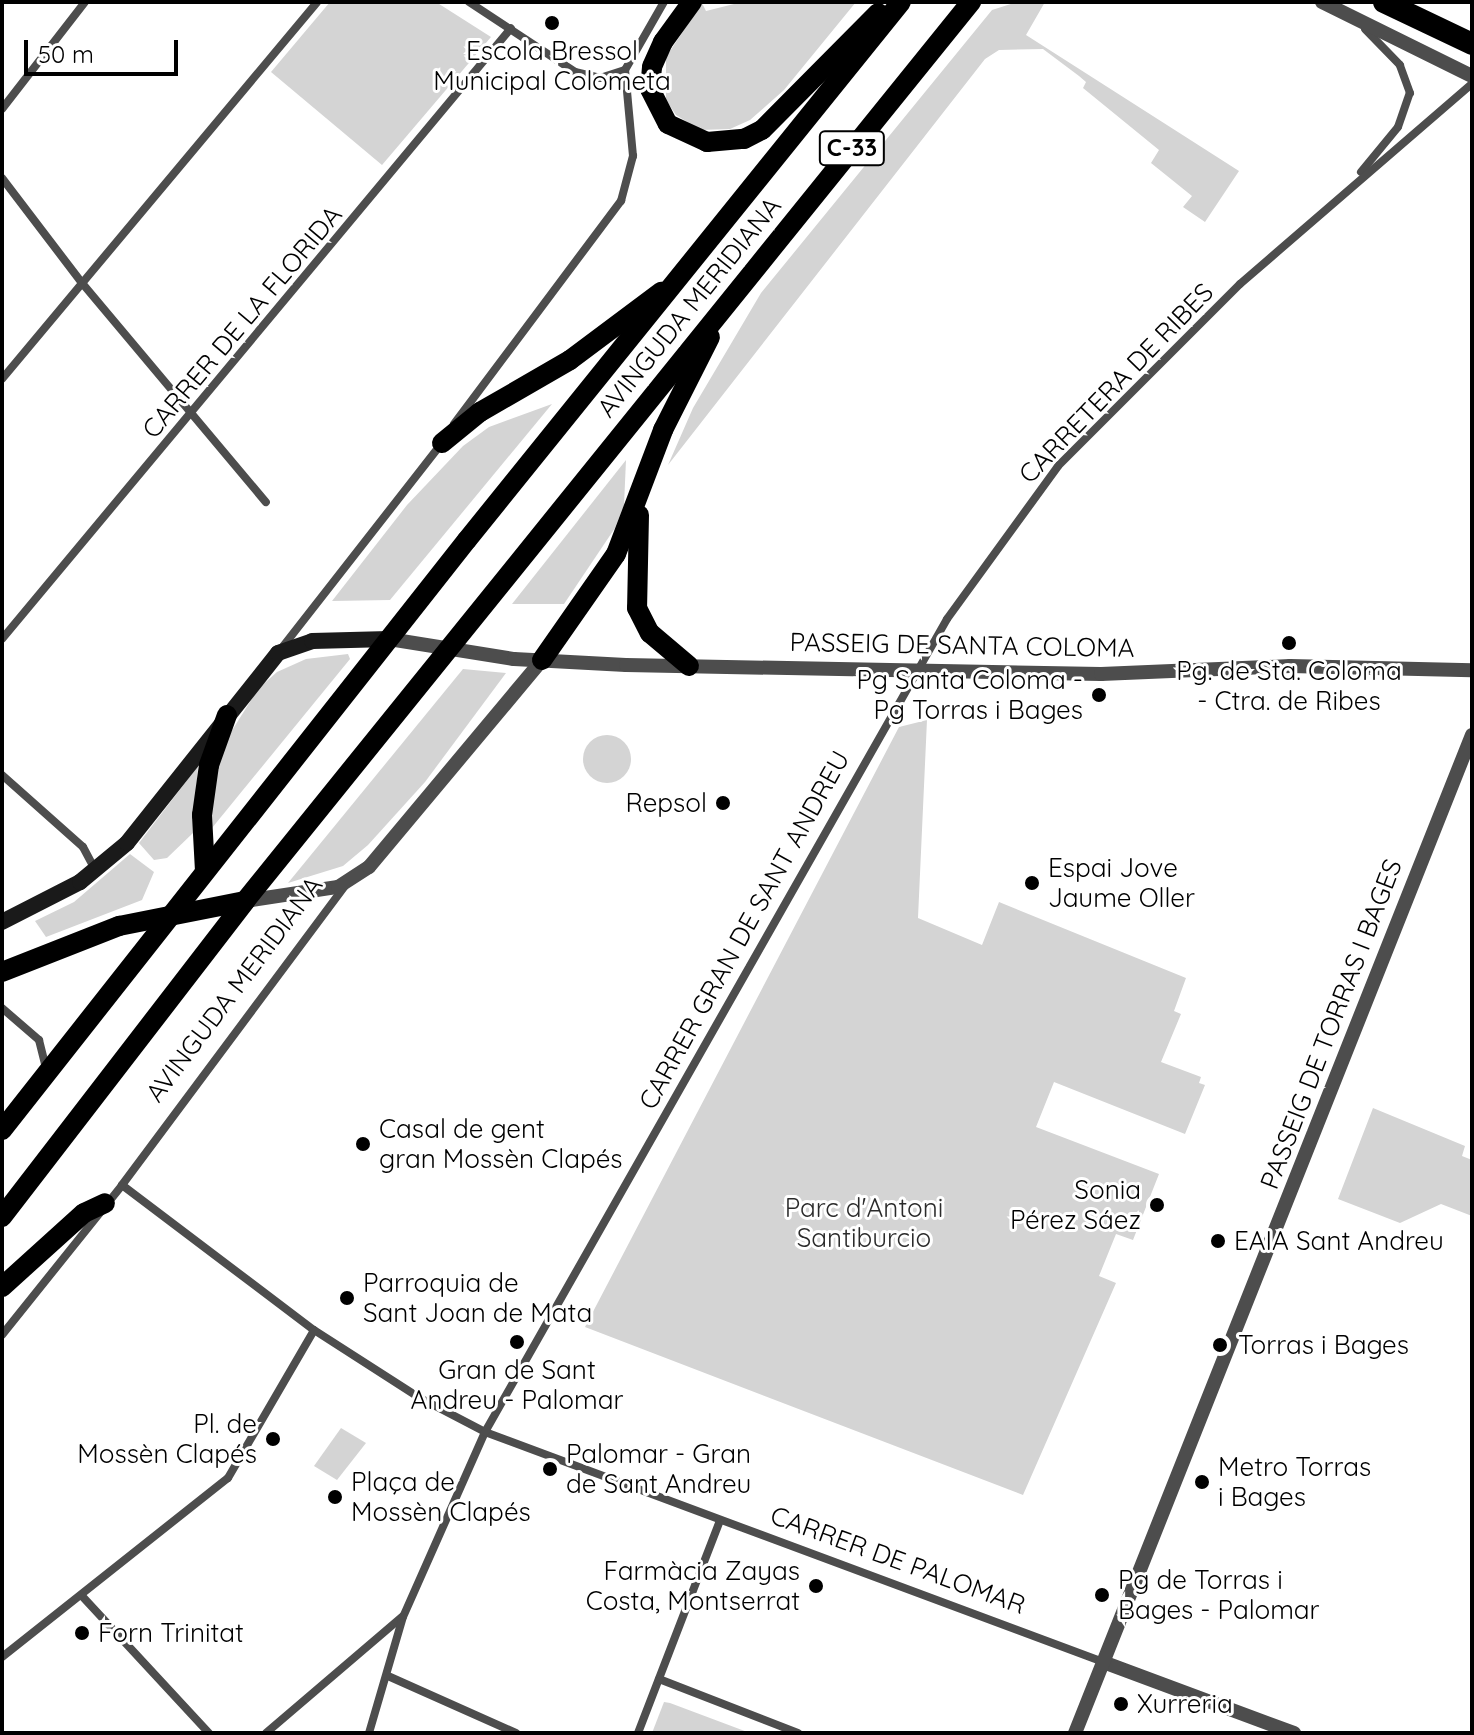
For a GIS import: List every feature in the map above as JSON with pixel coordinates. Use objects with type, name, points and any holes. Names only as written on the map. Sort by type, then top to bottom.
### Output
[{"type":"highway","points":[[1384,2],[1466,41]]},
{"type":"main road","points":[[692,2],[663,42],[652,67],[650,89],[668,124],[686,136],[726,142],[762,130],[890,2]]},
{"type":"main road","name":"AVINGUDA MERIDIANA","points":[[2,1130],[45,1071],[389,639],[901,2]]},
{"type":"main road","name":"AVINGUDA MERIDIANA","points":[[2,1217],[245,901],[451,649],[732,294],[971,2]]},
{"type":"main road","points":[[442,443],[480,412],[570,360],[686,272]]},
{"type":"main road","points":[[542,660],[616,554],[675,404],[732,294]]},
{"type":"main road","points":[[647,472],[636,555],[637,608],[650,633],[689,666]]},
{"type":"main road","points":[[2,922],[95,871],[127,843],[278,653],[312,641],[389,639]]},
{"type":"main road","points":[[205,871],[202,815],[209,765],[227,715]]},
{"type":"main road","points":[[2,972],[89,935],[171,914],[245,901]]},
{"type":"main road","points":[[2,1287],[84,1213],[105,1203]]},
{"type":"street","points":[[2,109],[85,2]]},
{"type":"street","points":[[2,379],[317,2]]},
{"type":"street","points":[[469,2],[587,76],[625,70]]},
{"type":"street","points":[[278,653],[442,443],[621,201],[633,156],[625,70],[664,2]]},
{"type":"street","points":[[1322,2],[1472,76]]},
{"type":"street","name":"CARRETERA DE RIBES","points":[[1347,190],[1398,127],[1410,93],[1389,50],[1349,16]]},
{"type":"street","name":"CARRER DE LA FLORIDA","points":[[2,639],[511,28]]},
{"type":"street","name":"CARRETERA DE RIBES","points":[[916,669],[1058,466],[1240,284],[1472,84]]},
{"type":"street","points":[[2,178],[82,283],[266,502]]},
{"type":"street","points":[[389,639],[451,649]]},
{"type":"street","name":"PASSEIG DE SANTA COLOMA","points":[[451,649],[542,660],[689,666],[1086,674],[1262,666],[1472,670]]},
{"type":"street","name":"AVINGUDA MERIDIANA","points":[[2,1335],[122,1185],[348,883],[401,833],[542,660]]},
{"type":"street","name":"CARRER GRAN DE SANT ANDREU","points":[[369,1733],[403,1617],[485,1432],[916,669]]},
{"type":"street","name":"PASSEIG DE TORRAS I BAGES","points":[[1075,1733],[1472,735]]},
{"type":"street","points":[[2,775],[83,847],[95,871]]},
{"type":"street","points":[[245,901],[348,883]]},
{"type":"street","points":[[2,1008],[43,1045],[45,1071]]},
{"type":"street","points":[[122,1185],[314,1330],[420,1398],[485,1432]]},
{"type":"street","points":[[2,1657],[228,1478],[314,1330]]},
{"type":"street","name":"CARRER DE PALOMAR","points":[[485,1432],[1294,1733]]},
{"type":"street","points":[[638,1733],[720,1520]]},
{"type":"street","points":[[82,1596],[209,1733]]},
{"type":"street","points":[[266,1733],[403,1617]]},
{"type":"street","points":[[388,1676],[516,1733]]},
{"type":"street","points":[[659,1679],[798,1733]]},
{"type":"green space","points":[[330,2],[436,2],[491,37],[382,165],[271,72]]},
{"type":"green space","points":[[742,2],[856,2],[784,90],[750,120],[730,129],[700,130],[676,115],[666,100],[666,57],[702,3],[706,11]]},
{"type":"green space","points":[[1017,2],[1045,2],[1026,35],[1239,171],[1205,222],[1183,207],[1192,196],[1151,163],[1159,150],[1083,88],[1086,82],[1079,76],[1043,49],[999,50],[985,59],[668,465],[693,408],[761,293],[992,10]]},
{"type":"green space","points":[[552,404],[390,600],[332,601],[407,505],[463,446],[489,427]]},
{"type":"green space","points":[[626,460],[624,505],[615,528],[564,604],[512,604]]},
{"type":"green space","points":[[348,654],[350,659],[212,828],[209,800],[221,748],[258,689],[277,672],[306,659]]},
{"type":"green space","points":[[463,669],[506,673],[425,782],[368,845],[343,866],[288,883]]},
{"type":"green space","name":"Parc d'Antoni Santiburcio","points":[[927,720],[918,918],[982,945],[999,902],[1186,978],[1174,1011],[1181,1014],[1161,1062],[1201,1077],[1199,1083],[1205,1085],[1185,1134],[1054,1082],[1036,1127],[1159,1174],[1133,1240],[1116,1234],[1099,1276],[1116,1283],[1023,1495],[585,1327],[899,727]]},
{"type":"green space","points":[[607,735],[624,742],[631,759],[624,776],[607,783],[590,776],[583,759],[590,742]]},
{"type":"green space","points":[[198,766],[193,833],[167,858],[154,860],[139,843]]},
{"type":"green space","points":[[130,854],[154,872],[142,900],[46,937],[35,921],[74,902]]},
{"type":"green space","points":[[1373,1108],[1465,1146],[1462,1156],[1472,1160],[1472,1216],[1441,1204],[1400,1223],[1338,1199]]},
{"type":"green space","points":[[341,1428],[366,1443],[337,1480],[314,1466]]},
{"type":"green space","points":[[664,1702],[670,1703],[750,1733],[652,1733]]},
{"type":"place","name":"Escola Bressol Municipal Colometa","points":[[552,23]]},
{"type":"place","name":"Pg. de Sta. Coloma - Ctra. de Ribes","points":[[1289,643]]},
{"type":"place","name":"Pg Santa Coloma - Pg Torras i Bages","points":[[1099,695]]},
{"type":"place","name":"Repsol","points":[[723,803]]},
{"type":"place","name":"Espai Jove Jaume Oller","points":[[1032,883]]},
{"type":"place","name":"Casal de gent gran Mossèn Clapés","points":[[363,1144]]},
{"type":"place","name":"Sonia Pérez Sáez","points":[[1157,1205]]},
{"type":"place","name":"EAIA Sant Andreu","points":[[1218,1241]]},
{"type":"place","name":"Parroquia de Sant Joan de Mata","points":[[347,1298]]},
{"type":"place","name":"Gran de Sant Andreu - Palomar","points":[[517,1342]]},
{"type":"place","name":"Torras i Bages","points":[[1220,1345]]},
{"type":"place","name":"Pl. de Mossèn Clapés","points":[[273,1439]]},
{"type":"place","name":"Palomar - Gran de Sant Andreu","points":[[550,1469]]},
{"type":"place","name":"Metro Torras i Bages","points":[[1202,1482]]},
{"type":"place","name":"Plaça de Mossèn Clapés","points":[[335,1497]]},
{"type":"place","name":"Farmàcia Zayas Costa, Montserrat","points":[[816,1586]]},
{"type":"place","name":"Pg de Torras i Bages - Palomar","points":[[1102,1595]]},
{"type":"place","name":"Forn Trinitat","points":[[82,1633]]},
{"type":"place","name":"Xurreria","points":[[1121,1704]]}]
